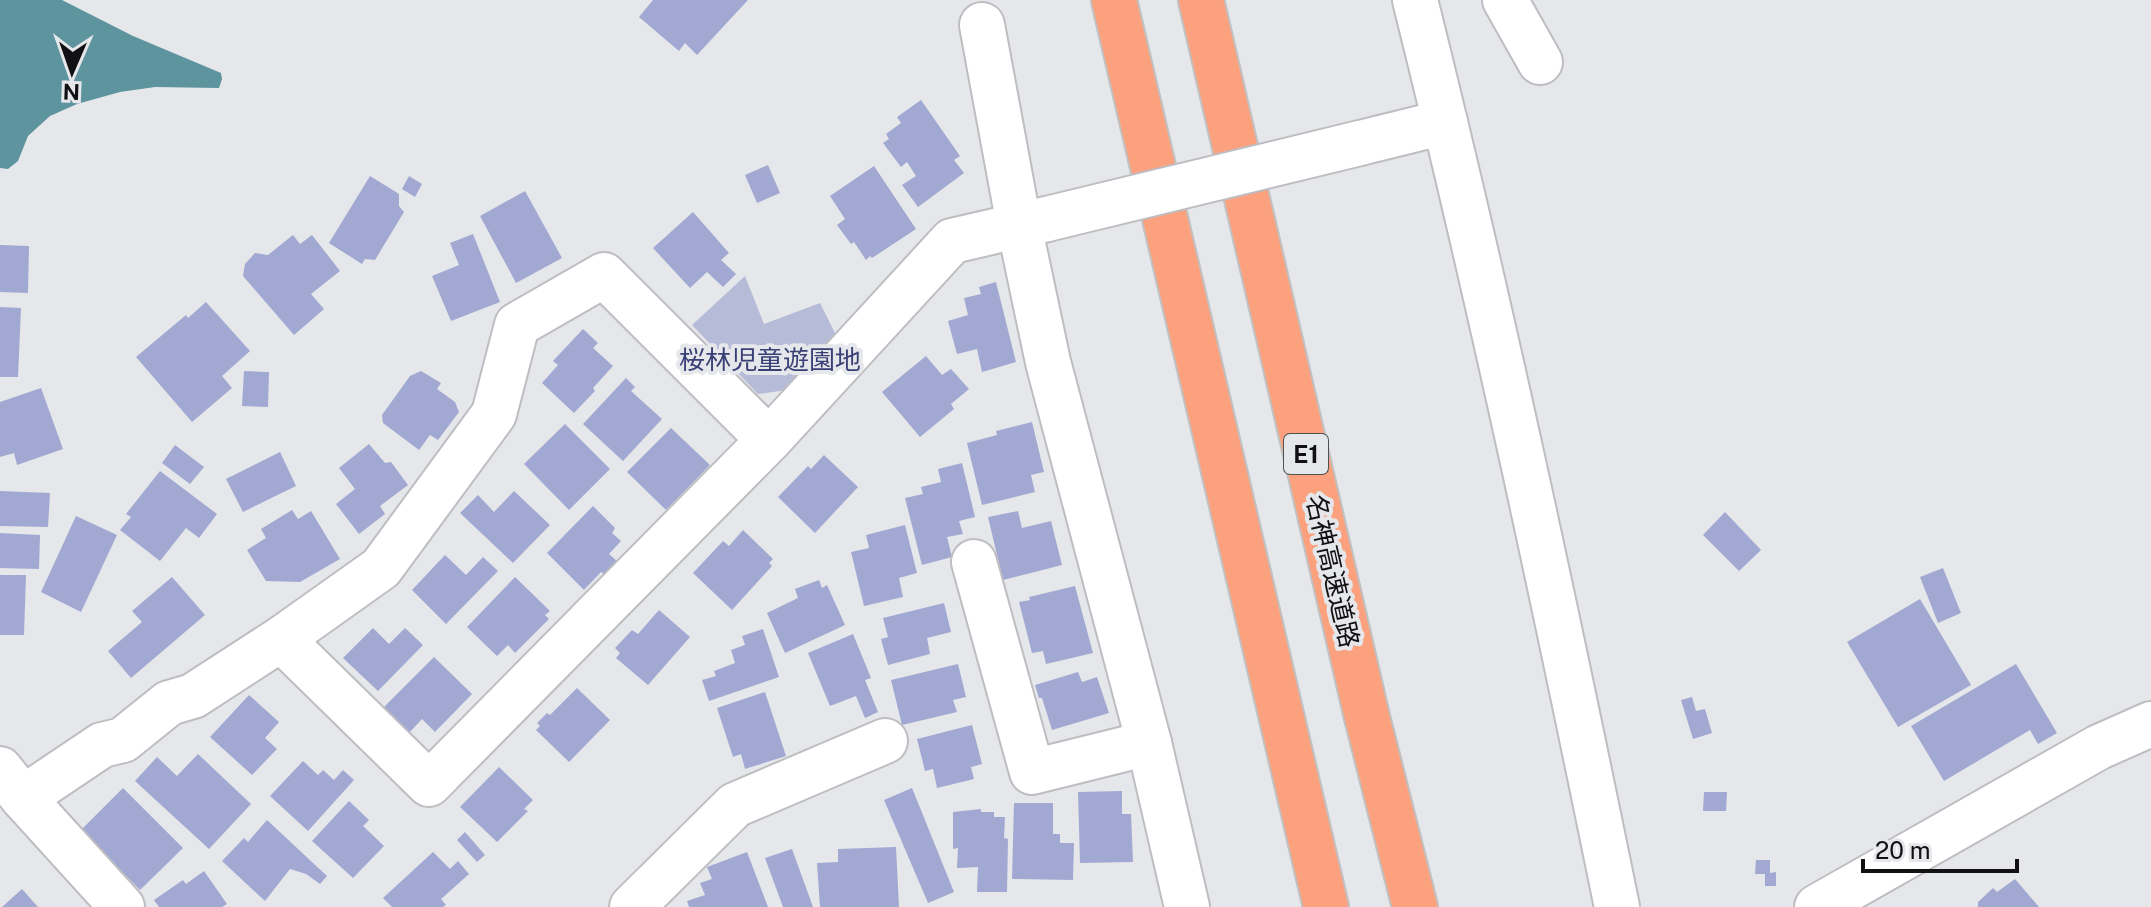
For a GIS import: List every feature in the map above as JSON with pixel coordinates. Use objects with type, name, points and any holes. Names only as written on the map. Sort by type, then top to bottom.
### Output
[{"type":"highway","points":[[1114,0],[1326,907]]},
{"type":"highway","name":"名神高速道路","points":[[1201,0],[1364,702],[1415,907]]},
{"type":"street","points":[[1415,0],[1521,455],[1617,907]]},
{"type":"street","points":[[1505,0],[1540,62]]},
{"type":"street","points":[[982,25],[1033,222],[1048,362],[1149,743],[1187,907]]},
{"type":"street","points":[[281,639],[429,784],[769,440],[952,241],[1445,122]]},
{"type":"street","points":[[122,907],[11,784],[102,745],[123,740],[169,703],[193,696],[281,639],[381,568],[494,414],[517,325],[604,275],[769,440]]},
{"type":"street","points":[[974,562],[1032,772],[1149,743]]},
{"type":"street","points":[[1817,907],[2099,747],[2151,724]]},
{"type":"street","points":[[632,907],[735,805],[885,741]]},
{"type":"green space","name":"桜林児童遊園地","points":[[745,276],[764,324],[820,303],[837,337],[787,390],[758,394],[692,325]]},
{"type":"shaded area","points":[[0,0],[62,0],[133,36],[221,73],[219,88],[155,87],[120,92],[77,104],[50,116],[28,136],[18,161],[8,169],[0,168]]},
{"type":"building","points":[[653,0],[748,0],[697,55],[685,43],[679,51],[639,17]]},
{"type":"building","points":[[921,100],[960,156],[954,160],[964,173],[918,207],[902,185],[916,176],[907,162],[901,167],[883,143],[889,139],[886,134],[901,123],[897,117]]},
{"type":"building","points":[[768,165],[780,193],[757,203],[745,175]]},
{"type":"building","points":[[874,166],[916,229],[866,260],[837,225],[845,219],[830,196]]},
{"type":"building","points":[[370,176],[399,194],[399,206],[404,212],[375,260],[365,259],[362,264],[329,243]]},
{"type":"building","points":[[409,176],[422,184],[415,197],[402,189]]},
{"type":"building","points":[[525,191],[562,258],[516,283],[480,216]]},
{"type":"building","points":[[693,212],[729,253],[721,260],[736,274],[723,287],[707,272],[690,288],[653,248]]},
{"type":"building","points":[[473,234],[500,302],[451,321],[432,276],[459,265],[450,243]]},
{"type":"building","points":[[293,235],[300,244],[312,235],[340,271],[311,294],[324,309],[294,335],[243,276],[245,264],[255,253],[268,255]]},
{"type":"building","points":[[0,245],[29,246],[28,293],[0,292]]},
{"type":"building","points":[[996,282],[1016,362],[982,372],[977,349],[957,354],[948,321],[968,315],[964,298],[981,294],[979,287]]},
{"type":"building","points":[[206,302],[250,351],[222,376],[232,388],[192,422],[136,357]]},
{"type":"building","points":[[0,307],[21,308],[18,377],[0,377]]},
{"type":"building","points":[[583,329],[598,343],[593,348],[613,366],[574,413],[542,383],[558,365],[553,361]]},
{"type":"building","points":[[926,356],[942,375],[951,369],[969,389],[951,404],[954,409],[920,437],[882,392]]},
{"type":"building","points":[[244,371],[269,372],[268,407],[242,406]]},
{"type":"building","points":[[421,371],[441,383],[437,389],[455,402],[459,412],[438,440],[430,435],[419,450],[383,423],[382,415],[410,376]]},
{"type":"building","points":[[626,378],[635,387],[631,391],[662,419],[623,461],[583,424]]},
{"type":"building","points":[[41,388],[63,449],[17,465],[14,453],[0,457],[0,402]]},
{"type":"building","points":[[1032,422],[1044,472],[1031,475],[1035,492],[982,505],[967,443],[997,435],[996,431]]},
{"type":"building","points":[[565,424],[610,469],[569,510],[524,464]]},
{"type":"building","points":[[671,428],[710,465],[666,510],[627,472]]},
{"type":"building","points":[[369,444],[385,463],[391,462],[408,485],[380,506],[385,514],[359,534],[336,504],[355,489],[339,468]]},
{"type":"building","points":[[175,445],[204,467],[190,484],[162,463]]},
{"type":"building","points":[[280,452],[296,486],[243,512],[226,479]]},
{"type":"building","points":[[824,455],[858,487],[815,533],[778,497],[808,466],[811,469]]},
{"type":"building","points":[[962,463],[975,517],[959,521],[963,534],[947,537],[952,557],[922,565],[905,498],[923,494],[921,487],[941,482],[938,469]]},
{"type":"building","points":[[160,471],[217,514],[199,538],[186,528],[160,561],[120,530],[131,517],[126,514]]},
{"type":"building","points":[[0,491],[50,493],[48,527],[0,526]]},
{"type":"building","points":[[514,491],[550,525],[513,563],[460,513],[478,495],[494,512]]},
{"type":"building","points":[[593,506],[615,528],[612,533],[621,541],[609,554],[618,562],[605,575],[601,572],[584,590],[547,553]]},
{"type":"building","points":[[292,510],[298,519],[311,511],[340,559],[300,582],[266,581],[247,550],[266,538],[261,529]]},
{"type":"building","points":[[1018,511],[1022,528],[1051,521],[1062,565],[1003,580],[988,517]]},
{"type":"building","points":[[1725,512],[1761,550],[1739,571],[1703,535]]},
{"type":"building","points":[[76,516],[117,535],[81,612],[41,592]]},
{"type":"building","points":[[905,525],[917,573],[899,578],[903,597],[864,606],[851,552],[869,548],[866,535]]},
{"type":"building","points":[[743,530],[773,559],[769,563],[772,566],[732,610],[693,573],[723,541],[729,546]]},
{"type":"building","points":[[0,533],[40,535],[39,569],[0,568]]},
{"type":"building","points":[[445,555],[466,575],[483,557],[498,571],[446,624],[412,590]]},
{"type":"building","points":[[1943,568],[1961,613],[1938,623],[1920,577]]},
{"type":"building","points":[[0,575],[26,575],[24,635],[0,635]]},
{"type":"building","points":[[172,577],[205,615],[131,678],[108,651],[142,622],[132,611]]},
{"type":"building","points":[[515,577],[550,611],[545,615],[549,619],[515,653],[508,645],[497,656],[467,627]]},
{"type":"building","points":[[819,580],[822,588],[827,585],[845,625],[785,653],[767,613],[798,598],[795,589]]},
{"type":"building","points":[[1075,586],[1093,653],[1046,664],[1043,651],[1032,653],[1019,602]]},
{"type":"building","points":[[1920,599],[1971,685],[1898,727],[1847,642]]},
{"type":"building","points":[[944,603],[951,632],[927,638],[930,654],[888,665],[881,639],[888,637],[883,618]]},
{"type":"building","points":[[659,610],[690,637],[648,685],[616,658],[620,653],[615,648],[632,630],[638,634]]},
{"type":"building","points":[[373,628],[389,644],[405,628],[423,645],[378,691],[343,658]]},
{"type":"building","points":[[763,629],[779,677],[709,701],[702,680],[716,676],[714,671],[735,663],[731,650],[745,645],[742,636]]},
{"type":"building","points":[[853,634],[871,678],[865,680],[878,712],[865,718],[856,696],[830,706],[808,653]]},
{"type":"building","points":[[434,657],[472,694],[435,732],[422,719],[409,733],[383,708]]},
{"type":"building","points":[[958,664],[966,697],[953,700],[957,712],[902,725],[891,680]]},
{"type":"building","points":[[2016,664],[2057,733],[2038,744],[2030,730],[1944,781],[1911,726]]},
{"type":"building","points":[[1078,672],[1082,682],[1097,677],[1109,713],[1052,730],[1035,685]]},
{"type":"building","points":[[577,688],[610,720],[569,762],[536,730],[540,726],[537,723],[547,713],[550,715]]},
{"type":"building","points":[[765,692],[786,756],[745,769],[741,754],[733,757],[717,708]]},
{"type":"building","points":[[249,695],[279,722],[265,738],[277,749],[252,775],[210,737]]},
{"type":"building","points":[[1692,697],[1696,711],[1705,709],[1712,733],[1693,739],[1681,700]]},
{"type":"building","points":[[972,725],[982,764],[971,767],[974,779],[937,788],[933,769],[925,771],[917,739]]},
{"type":"building","points":[[198,754],[251,804],[209,849],[135,781],[157,757],[177,776]]},
{"type":"building","points":[[303,761],[318,775],[323,770],[334,780],[343,770],[354,780],[308,831],[270,796]]},
{"type":"building","points":[[499,767],[533,800],[524,809],[528,811],[497,842],[460,807]]},
{"type":"building","points":[[123,788],[183,848],[140,890],[81,830]]},
{"type":"building","points":[[912,788],[954,892],[928,903],[884,800]]},
{"type":"building","points":[[1122,791],[1122,814],[1131,814],[1133,862],[1080,863],[1078,792]]},
{"type":"building","points":[[1704,792],[1727,792],[1726,811],[1703,811]]},
{"type":"building","points":[[349,801],[369,820],[363,826],[384,846],[353,878],[312,841]]},
{"type":"building","points":[[1014,803],[1053,803],[1053,834],[1060,834],[1060,843],[1074,843],[1073,880],[1012,879]]},
{"type":"building","points":[[981,809],[981,812],[994,812],[994,817],[1005,817],[1004,838],[1008,839],[1007,892],[977,892],[978,867],[957,868],[958,848],[953,849],[953,812]]},
{"type":"building","points":[[267,820],[327,876],[320,884],[306,874],[290,869],[265,901],[222,861],[244,838],[248,842]]},
{"type":"building","points":[[465,832],[485,855],[477,862],[457,840]]},
{"type":"building","points":[[896,847],[899,907],[820,907],[817,863],[838,862],[838,849]]},
{"type":"building","points":[[792,849],[813,907],[783,907],[765,858]]},
{"type":"building","points":[[433,852],[450,869],[458,861],[469,874],[441,899],[446,905],[443,907],[392,907],[383,898]]},
{"type":"building","points":[[747,852],[768,907],[689,907],[687,901],[705,895],[700,883],[712,879],[707,867]]},
{"type":"building","points":[[1756,860],[1770,860],[1770,873],[1776,872],[1776,886],[1765,886],[1765,874],[1755,874]]},
{"type":"building","points":[[204,871],[227,904],[222,907],[159,907],[154,900],[183,880],[186,884]]},
{"type":"building","points":[[2015,879],[2039,907],[1978,907],[1978,902],[1993,888],[1997,892]]},
{"type":"building","points":[[22,889],[38,907],[2,907]]}]
